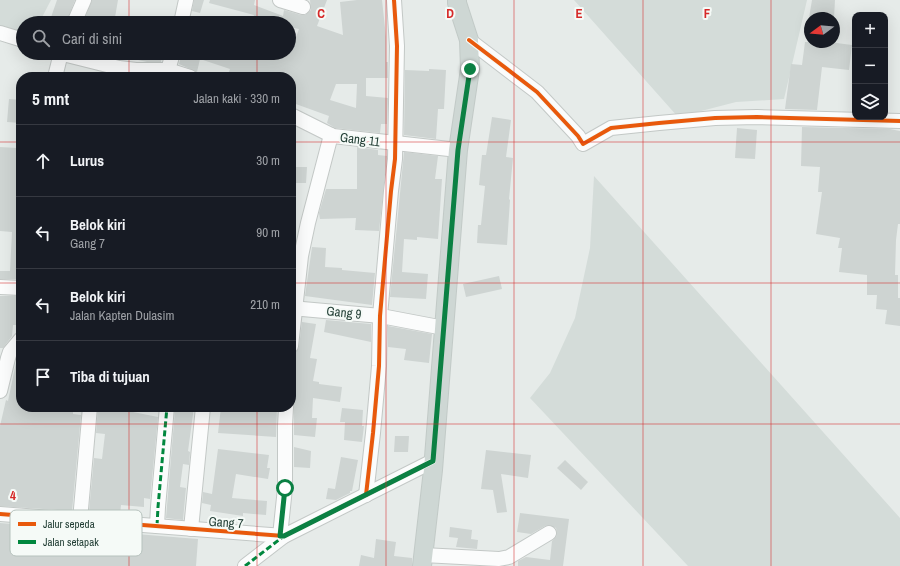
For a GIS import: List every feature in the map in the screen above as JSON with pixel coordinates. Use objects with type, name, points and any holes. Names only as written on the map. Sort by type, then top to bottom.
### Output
[{"type":"main road","points":[[422,561],[433,461],[458,150],[470,69],[469,40],[457,1]]},
{"type":"street","points":[[77,16],[84,0]]},
{"type":"street","points":[[183,16],[186,0]]},
{"type":"street","points":[[280,0],[303,7]]},
{"type":"street","points":[[366,495],[373,433],[391,191],[395,159],[397,46],[394,0]]},
{"type":"street","points":[[0,33],[16,38]]},
{"type":"street","points":[[469,40],[537,92],[578,136],[583,144],[611,128],[694,120],[757,117],[900,121]]},
{"type":"street","points":[[56,72],[59,60]]},
{"type":"street","points":[[88,60],[130,72]]},
{"type":"street","points":[[168,70],[171,60]]},
{"type":"street","points":[[152,72],[168,70],[174,72]]},
{"type":"street","name":"Gang 11","points":[[296,118],[331,135],[458,150]]},
{"type":"street","points":[[296,293],[306,230],[331,135]]},
{"type":"street","points":[[0,287],[16,288]]},
{"type":"street","name":"Gang 9","points":[[296,308],[381,316],[444,328]]},
{"type":"street","points":[[0,391],[10,352],[16,344]]},
{"type":"street","points":[[81,510],[90,412]]},
{"type":"street","points":[[157,526],[167,412]]},
{"type":"street","points":[[191,529],[203,412]]},
{"type":"street","points":[[282,536],[285,488],[286,412]]},
{"type":"street","points":[[245,566],[282,536],[433,461]]},
{"type":"street","name":"Gang 7","points":[[0,514],[10,515]]},
{"type":"street","name":"Gang 7","points":[[142,525],[282,536]]},
{"type":"street","points":[[422,561],[499,559],[509,557],[549,533]]},
{"type":"shaded area","points":[[0,0],[51,0],[43,16],[16,16],[16,33],[0,27]]},
{"type":"shaded area","points":[[574,0],[807,0],[784,99],[736,102],[678,117]]},
{"type":"shaded area","points":[[594,176],[900,518],[900,566],[688,566],[530,398],[550,373],[575,318],[590,248]]},
{"type":"building","points":[[57,0],[75,0],[69,16],[51,16]]},
{"type":"building","points":[[92,0],[118,0],[115,16],[86,16]]},
{"type":"building","points":[[194,0],[204,0],[200,13],[192,11]]},
{"type":"building","points":[[210,0],[255,0],[254,5],[283,16],[254,15],[209,3]]},
{"type":"building","points":[[310,0],[327,0],[317,26],[343,35],[340,2],[382,0],[386,37],[386,62],[388,62],[388,78],[366,78],[366,96],[388,98],[387,124],[381,124],[380,133],[335,128],[327,123],[329,116],[296,104],[296,72],[229,72],[230,69],[203,60],[296,60],[296,37],[299,29],[296,28],[296,16],[283,16],[284,10],[305,15],[311,10]],"holes":[[[336,84],[357,84],[356,108],[330,100]]]},
{"type":"building","points":[[812,0],[835,0],[834,12],[810,12]]},
{"type":"building","points":[[840,43],[852,45],[849,70],[822,67],[817,110],[785,109],[791,64],[802,65],[804,48],[840,48]]},
{"type":"building","points":[[138,60],[161,60],[161,62],[147,62]]},
{"type":"building","points":[[180,60],[200,60],[197,72],[179,64]]},
{"type":"building","points":[[429,69],[446,70],[444,109],[438,109],[436,139],[404,135],[405,70],[429,71]]},
{"type":"building","points":[[9,99],[16,100],[16,123],[7,122]]},
{"type":"building","points":[[492,117],[511,120],[506,157],[513,158],[507,245],[477,243],[478,225],[481,225],[485,186],[479,185],[482,155],[486,155]]},
{"type":"building","points":[[802,127],[890,129],[900,131],[900,224],[898,224],[896,240],[895,275],[898,275],[900,326],[885,324],[887,310],[876,309],[877,295],[867,295],[867,275],[839,272],[842,248],[838,248],[840,238],[816,234],[822,192],[818,192],[820,167],[801,166]]},
{"type":"building","points":[[737,128],[757,130],[755,159],[735,158]]},
{"type":"building","points":[[0,147],[16,148],[16,279],[0,279],[0,271],[10,271],[12,232],[0,231]]},
{"type":"building","points":[[357,147],[378,150],[378,155],[387,156],[379,231],[355,230],[356,218],[320,219],[319,213],[326,189],[357,189]]},
{"type":"building","points":[[404,152],[438,156],[435,179],[442,179],[438,239],[417,237],[417,240],[404,239],[402,272],[428,274],[426,299],[390,297]]},
{"type":"building","points":[[296,167],[307,167],[306,183],[296,183]]},
{"type":"building","points":[[312,247],[326,248],[325,267],[375,273],[372,305],[305,296]]},
{"type":"building","points":[[499,276],[502,289],[466,297],[463,284]]},
{"type":"building","points":[[0,296],[16,296],[16,325],[13,325],[12,336],[3,348],[0,348]]},
{"type":"building","points":[[326,320],[371,324],[371,342],[324,332]]},
{"type":"building","points":[[302,322],[316,324],[310,358],[317,359],[313,381],[319,382],[319,384],[342,387],[340,402],[313,398],[312,418],[317,418],[315,437],[294,435],[294,412],[296,412],[296,352],[299,347]]},
{"type":"building","points":[[388,326],[432,334],[429,363],[404,360],[406,349],[388,347]]},
{"type":"building","points":[[16,363],[16,412],[73,412],[73,414],[81,415],[72,510],[0,506],[0,426],[6,400],[8,401]]},
{"type":"building","points":[[342,408],[363,410],[362,426],[364,426],[362,442],[344,440],[345,422],[340,422]]},
{"type":"building","points":[[98,412],[133,412],[158,417],[150,499],[144,498],[144,507],[121,505],[120,510],[89,510],[94,458],[102,459],[105,434],[96,433]]},
{"type":"building","points":[[175,412],[193,412],[188,451],[190,452],[189,465],[183,464],[180,487],[186,488],[183,520],[166,518]]},
{"type":"building","points":[[220,412],[277,412],[276,437],[218,433]]},
{"type":"building","points":[[395,436],[409,436],[408,452],[394,452]]},
{"type":"building","points":[[294,447],[311,451],[310,468],[294,467]]},
{"type":"building","points":[[218,449],[269,455],[267,468],[270,468],[268,479],[236,474],[232,498],[267,501],[266,515],[243,513],[243,516],[210,511],[211,505],[202,503],[203,492],[212,494]]},
{"type":"building","points":[[486,450],[531,455],[528,478],[501,474],[507,512],[497,513],[493,490],[481,489]]},
{"type":"building","points":[[341,457],[358,460],[352,491],[336,500],[326,499],[328,488],[335,489]]},
{"type":"building","points":[[565,460],[588,482],[581,490],[557,468]]},
{"type":"building","points":[[520,513],[569,519],[563,566],[518,566],[518,561],[526,557],[550,560],[552,541],[556,537],[557,533],[556,528],[549,525],[531,534],[517,532]]},
{"type":"building","points":[[0,523],[10,524],[10,556],[142,556],[142,534],[198,539],[196,566],[0,566]]},
{"type":"building","points":[[450,527],[472,530],[471,539],[478,540],[477,549],[456,547],[458,538],[449,537]]},
{"type":"building","points":[[376,539],[396,542],[394,556],[412,558],[412,566],[359,566],[361,555],[374,558]]},
{"type":"marked path","points":[[157,526],[167,412]]},
{"type":"marked path","points":[[245,566],[284,536]]},
{"type":"cycle path","points":[[366,495],[379,366],[380,316],[395,159],[397,46],[394,0]]},
{"type":"cycle path","points":[[469,40],[537,92],[578,136],[583,144],[611,128],[715,118],[757,117],[900,121]]},
{"type":"cycle path","points":[[142,525],[284,536],[433,461]]},
{"type":"cycle path","points":[[0,514],[10,515]]},
{"type":"route","points":[[285,488],[280,536],[284,536],[433,461],[458,150],[470,69]]}]
